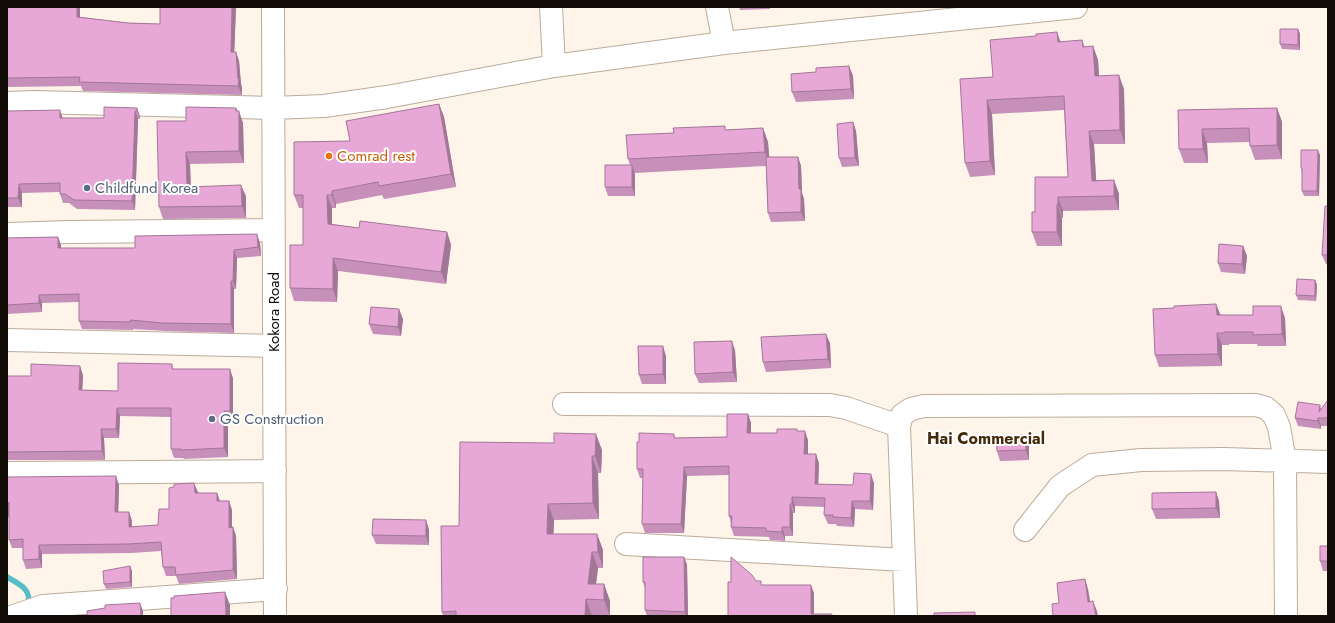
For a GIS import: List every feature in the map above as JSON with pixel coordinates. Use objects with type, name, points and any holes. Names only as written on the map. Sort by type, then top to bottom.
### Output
[{"type":"street","name":"Kokora Road","points":[[273,7],[272,108],[275,616]]},
{"type":"street","points":[[551,7],[554,66]]},
{"type":"street","points":[[717,7],[724,43]]},
{"type":"street","points":[[7,103],[272,108],[324,106],[554,66],[724,43],[1076,7]]},
{"type":"street","points":[[7,234],[273,230]]},
{"type":"street","points":[[7,340],[274,346]]},
{"type":"street","points":[[564,404],[830,405],[846,408],[898,426]]},
{"type":"street","points":[[906,616],[898,426],[902,414],[911,409],[924,406],[1256,405],[1266,408],[1274,414],[1279,427],[1284,461],[1286,616]]},
{"type":"street","points":[[1026,530],[1060,486],[1092,465],[1141,460],[1224,459],[1328,462]]},
{"type":"street","points":[[7,473],[275,470]]},
{"type":"street","points":[[626,544],[904,560]]},
{"type":"street","points":[[14,616],[43,606],[276,589]]},
{"type":"building","points":[[7,7],[77,7],[77,17],[128,23],[160,24],[160,7],[232,7],[231,52],[236,52],[239,79],[238,86],[79,82],[80,77],[7,78]]},
{"type":"building","points":[[1280,29],[1298,29],[1298,45],[1280,44]]},
{"type":"building","points":[[1057,32],[1058,42],[1082,40],[1083,47],[1093,46],[1095,76],[1119,75],[1120,130],[1089,131],[1092,181],[1114,180],[1114,196],[1058,197],[1057,232],[1032,232],[1032,212],[1035,212],[1035,177],[1068,177],[1064,96],[987,100],[990,161],[965,163],[960,79],[993,77],[990,40],[1036,36],[1036,34]]},
{"type":"building","points":[[849,66],[851,89],[792,92],[791,74],[816,72],[816,68]]},
{"type":"building","points":[[439,104],[451,174],[379,186],[378,182],[332,191],[332,195],[327,195],[328,224],[359,228],[360,221],[447,232],[441,272],[333,258],[333,289],[290,288],[290,245],[303,245],[303,195],[294,195],[294,142],[350,141],[346,121]]},
{"type":"building","points":[[104,107],[137,108],[137,111],[135,111],[132,201],[74,200],[65,194],[60,194],[60,183],[19,184],[18,198],[7,198],[7,111],[60,110],[60,118],[104,118]]},
{"type":"building","points":[[186,107],[236,108],[236,111],[239,111],[239,151],[186,152],[187,187],[241,185],[242,206],[159,207],[157,121],[186,121]]},
{"type":"building","points":[[1277,108],[1277,145],[1250,146],[1249,128],[1202,129],[1203,149],[1179,149],[1178,110]]},
{"type":"building","points":[[853,122],[855,158],[839,158],[837,124]]},
{"type":"building","points":[[725,126],[725,130],[763,128],[765,152],[628,159],[626,135],[674,133],[673,128]]},
{"type":"building","points":[[1301,150],[1318,150],[1317,191],[1302,191]]},
{"type":"building","points":[[766,157],[798,157],[799,189],[801,189],[801,212],[768,213]]},
{"type":"building","points":[[605,165],[632,165],[632,187],[605,187]]},
{"type":"building","points":[[1325,206],[1328,206],[1328,255],[1322,255]]},
{"type":"building","points":[[257,234],[258,247],[234,250],[233,281],[231,281],[231,324],[163,323],[130,320],[130,322],[79,321],[79,294],[39,295],[39,303],[7,305],[7,238],[58,237],[58,248],[135,248],[135,236]]},
{"type":"building","points":[[1219,244],[1243,246],[1242,264],[1218,263]]},
{"type":"building","points":[[1297,279],[1315,280],[1315,296],[1296,295]]},
{"type":"building","points":[[1216,304],[1217,315],[1253,315],[1253,306],[1281,306],[1282,334],[1253,335],[1253,332],[1217,333],[1218,354],[1155,355],[1153,309],[1174,308],[1174,306]]},
{"type":"building","points":[[371,307],[399,309],[398,327],[369,324]]},
{"type":"building","points":[[826,334],[828,359],[763,362],[761,337]]},
{"type":"building","points":[[732,341],[733,372],[695,374],[694,342]]},
{"type":"building","points":[[638,346],[663,346],[663,374],[639,375]]},
{"type":"building","points":[[118,363],[172,364],[172,369],[230,369],[230,411],[224,411],[224,448],[171,449],[171,408],[117,408],[116,429],[101,429],[102,451],[7,452],[7,376],[31,376],[31,364],[80,366],[79,390],[118,391]]},
{"type":"building","points":[[1328,400],[1328,418],[1318,418],[1318,421],[1295,418],[1298,402],[1320,405],[1319,412]]},
{"type":"building","points":[[727,414],[748,414],[747,433],[777,433],[777,429],[797,429],[797,431],[805,431],[804,454],[816,454],[815,484],[853,485],[854,473],[871,474],[870,501],[852,501],[851,518],[824,515],[825,498],[792,497],[792,504],[790,504],[790,527],[782,527],[782,532],[766,531],[766,528],[731,527],[732,516],[729,516],[729,466],[684,467],[681,524],[642,524],[643,469],[637,469],[637,442],[639,442],[639,433],[674,434],[674,438],[727,437]]},
{"type":"building","points":[[554,433],[596,434],[595,456],[592,456],[593,503],[548,504],[547,534],[597,534],[598,552],[592,552],[588,584],[604,584],[604,600],[586,599],[585,616],[456,616],[456,611],[442,612],[441,526],[459,526],[460,442],[554,443]]},
{"type":"building","points":[[1025,435],[1026,450],[997,451],[996,436]]},
{"type":"building","points":[[116,476],[115,512],[129,512],[129,527],[158,525],[159,509],[169,509],[169,488],[174,487],[174,484],[194,483],[195,493],[217,493],[217,501],[229,501],[229,528],[233,527],[233,570],[176,575],[175,567],[163,567],[161,542],[39,545],[39,559],[23,560],[23,539],[9,540],[9,502],[7,504],[7,477]]},
{"type":"building","points":[[1216,492],[1216,508],[1152,509],[1152,493]]},
{"type":"building","points":[[373,519],[426,520],[426,536],[372,535]]},
{"type":"building","points":[[1320,546],[1328,546],[1328,561],[1320,561]]},
{"type":"building","points":[[643,557],[684,557],[685,612],[645,610]]},
{"type":"building","points":[[731,557],[752,575],[756,581],[761,581],[761,585],[811,585],[811,614],[832,614],[831,616],[728,616],[728,582],[731,582]]},
{"type":"building","points":[[130,566],[130,582],[104,584],[103,571]]},
{"type":"building","points":[[1085,579],[1088,602],[1093,601],[1096,616],[1053,616],[1052,604],[1059,603],[1057,583]]},
{"type":"building","points":[[225,592],[226,616],[171,616],[171,598],[174,598],[174,596]]},
{"type":"building","points":[[140,603],[141,616],[87,616],[87,611],[105,608],[105,605]]},
{"type":"building","points":[[975,612],[975,616],[934,616],[934,613]]},
{"type":"waterway","points":[[7,577],[24,588],[29,599],[28,605]]},
{"type":"place","name":"Comrad rest","points":[[329,156]]},
{"type":"place","name":"Childfund Korea","points":[[87,188]]},
{"type":"place","name":"GS Construction","points":[[212,419]]},
{"type":"district","name":"Hai Commercial","points":[[986,438]]}]
